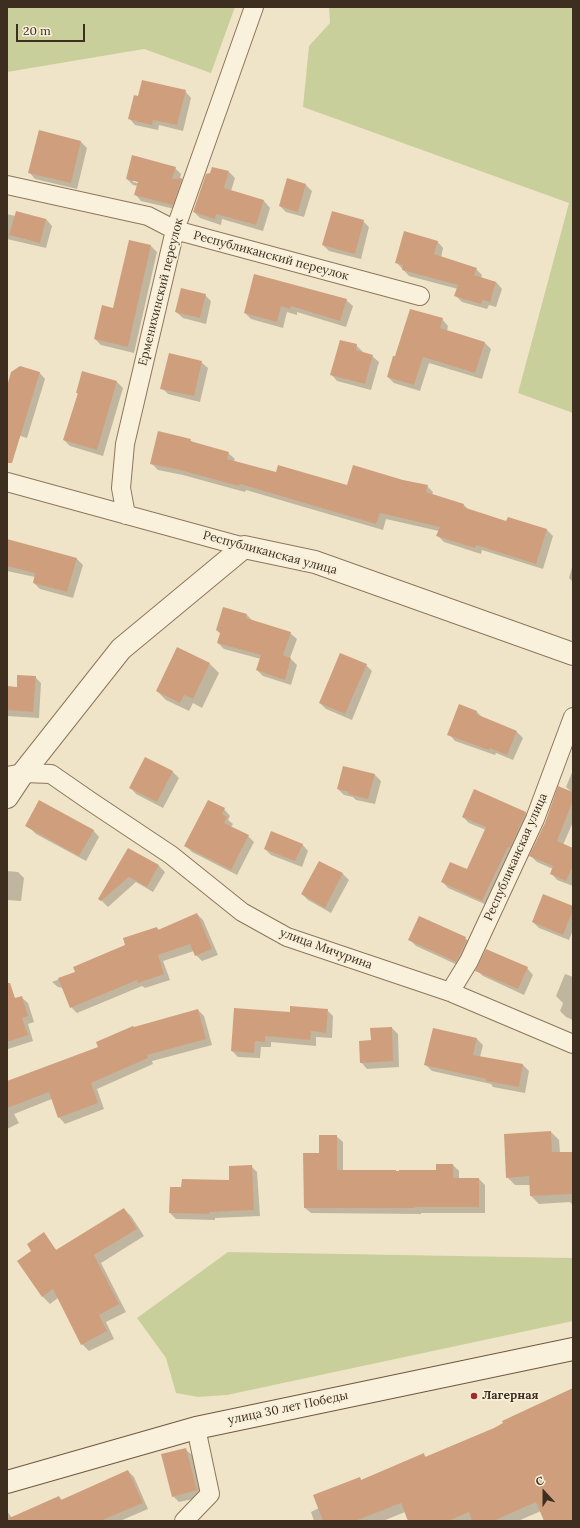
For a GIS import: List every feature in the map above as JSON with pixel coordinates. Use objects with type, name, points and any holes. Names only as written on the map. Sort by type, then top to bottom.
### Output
[{"type":"street","name":"Ерменихинский переулок","points":[[126,515],[121,488],[125,444],[175,230],[254,7]]},
{"type":"street","name":"Республиканский переулок","points":[[7,185],[148,216],[175,230],[420,296]]},
{"type":"street","name":"Республиканская улица","points":[[7,482],[244,547],[315,562],[573,654]]},
{"type":"street","points":[[7,797],[15,774],[122,649],[244,547]]},
{"type":"street","name":"Республиканская улица","points":[[450,992],[469,961],[535,819],[573,717]]},
{"type":"street","name":"улица Мичурина","points":[[15,774],[51,774],[90,802],[171,855],[242,912],[287,937],[450,992],[573,1044]]},
{"type":"street","name":"улица 30 лет Победы","points":[[7,1482],[196,1428],[573,1349]]},
{"type":"street","points":[[184,1521],[210,1494],[196,1428]]},
{"type":"green space","points":[[7,7],[235,7],[211,73],[144,49],[7,72]]},
{"type":"green space","points":[[329,7],[573,7],[573,413],[518,393],[569,203],[303,107],[309,46],[330,23]]},
{"type":"green space","points":[[228,1252],[573,1258],[573,1321],[227,1395],[198,1397],[176,1393],[166,1358],[137,1318]]},
{"type":"building","points":[[142,80],[186,90],[177,125],[153,120],[152,125],[128,119],[134,95],[138,96]]},
{"type":"building","points":[[39,130],[81,141],[71,183],[28,173]]},
{"type":"building","points":[[132,155],[176,167],[172,179],[182,178],[173,205],[134,195],[138,182],[126,179]]},
{"type":"building","points":[[212,167],[229,171],[224,188],[264,200],[256,225],[216,214],[215,219],[193,212],[206,174],[210,173]]},
{"type":"building","points":[[287,178],[306,184],[298,212],[279,206]]},
{"type":"building","points":[[16,211],[46,219],[40,243],[9,235]]},
{"type":"building","points":[[332,211],[364,220],[355,254],[322,245]]},
{"type":"building","points":[[404,231],[438,241],[434,254],[477,268],[474,275],[496,282],[490,302],[483,300],[481,304],[454,296],[458,285],[402,270],[403,265],[395,263]]},
{"type":"building","points":[[129,240],[151,245],[128,347],[94,339],[102,305],[113,308]]},
{"type":"building","points":[[254,274],[347,299],[340,321],[291,306],[290,309],[281,306],[277,322],[244,313]]},
{"type":"building","points":[[181,288],[206,294],[200,318],[175,312]]},
{"type":"building","points":[[410,309],[443,318],[440,328],[485,342],[475,373],[423,357],[414,385],[387,377]]},
{"type":"building","points":[[340,340],[357,344],[356,350],[373,355],[365,384],[330,375]]},
{"type":"building","points":[[169,353],[202,361],[194,396],[160,389]]},
{"type":"building","points":[[20,366],[40,372],[12,463],[7,463],[7,386],[11,372]]},
{"type":"building","points":[[82,371],[117,381],[97,450],[63,440],[78,393],[76,393]]},
{"type":"building","points":[[158,431],[191,439],[190,441],[229,452],[227,459],[276,472],[278,465],[347,485],[353,465],[403,480],[428,485],[426,492],[464,504],[463,507],[506,521],[508,517],[547,529],[536,564],[476,545],[475,548],[436,536],[440,527],[380,513],[376,524],[240,484],[239,486],[176,469],[150,464]]},
{"type":"building","points":[[7,539],[77,558],[67,592],[33,583],[35,573],[7,566]]},
{"type":"building","points":[[223,607],[247,614],[246,618],[291,632],[283,655],[291,658],[285,680],[256,670],[261,655],[217,643],[220,633],[216,630]]},
{"type":"building","points":[[177,647],[210,663],[193,699],[184,695],[180,703],[156,691]]},
{"type":"building","points":[[340,653],[367,664],[345,714],[319,703]]},
{"type":"building","points":[[17,675],[36,676],[33,712],[7,710],[7,686],[17,687]]},
{"type":"building","points":[[459,704],[477,711],[476,714],[517,731],[507,755],[447,735]]},
{"type":"building","points":[[145,757],[173,771],[157,802],[129,788]]},
{"type":"building","points":[[343,766],[375,774],[368,799],[348,794],[349,792],[337,789]]},
{"type":"building","points":[[558,786],[573,792],[573,801],[557,841],[573,848],[573,866],[566,881],[550,874],[553,866],[529,856],[545,823]]},
{"type":"building","points":[[474,789],[526,812],[510,848],[508,847],[482,901],[441,882],[450,862],[467,869],[486,827],[462,817]]},
{"type":"building","points":[[39,800],[94,830],[79,856],[25,826]]},
{"type":"building","points":[[208,800],[225,808],[222,814],[227,817],[224,823],[249,835],[231,870],[184,846]]},
{"type":"building","points":[[271,831],[303,844],[295,861],[264,849]]},
{"type":"building","points":[[128,848],[159,865],[147,887],[129,877],[101,901],[98,899]]},
{"type":"building","points":[[319,861],[343,873],[325,908],[301,894]]},
{"type":"building","points":[[543,894],[573,906],[573,910],[563,935],[532,922]]},
{"type":"building","points":[[197,913],[212,949],[195,956],[190,944],[158,955],[164,974],[138,983],[137,980],[70,1008],[58,978],[75,972],[73,967],[125,945],[123,938],[157,927],[158,930]]},
{"type":"building","points":[[419,916],[466,937],[465,939],[467,940],[456,962],[408,940]]},
{"type":"building","points":[[486,949],[528,967],[518,989],[475,971]]},
{"type":"building","points":[[7,983],[10,983],[15,998],[22,996],[28,1016],[22,1018],[28,1035],[7,1042]]},
{"type":"building","points":[[290,1006],[328,1009],[326,1033],[311,1031],[310,1040],[265,1036],[265,1042],[255,1041],[254,1053],[231,1051],[234,1008],[290,1012]]},
{"type":"building","points":[[198,1009],[206,1039],[147,1055],[148,1058],[91,1083],[98,1103],[58,1118],[49,1092],[7,1108],[7,1081],[98,1047],[96,1042],[133,1026],[134,1027]]},
{"type":"building","points":[[392,1027],[393,1061],[360,1063],[359,1041],[371,1040],[370,1028]]},
{"type":"building","points":[[433,1028],[477,1038],[473,1055],[523,1064],[519,1087],[486,1081],[486,1079],[424,1065]]},
{"type":"building","points":[[551,1131],[552,1152],[573,1152],[573,1194],[530,1196],[529,1176],[506,1178],[504,1134]]},
{"type":"building","points":[[319,1135],[337,1135],[337,1170],[436,1170],[436,1164],[453,1164],[453,1178],[479,1178],[479,1207],[304,1208],[303,1153],[319,1153]]},
{"type":"building","points":[[252,1165],[254,1210],[209,1212],[209,1214],[169,1213],[170,1187],[181,1187],[182,1179],[229,1180],[229,1166]]},
{"type":"building","points":[[124,1208],[137,1229],[94,1255],[119,1304],[99,1315],[107,1331],[81,1345],[53,1289],[42,1297],[17,1261],[31,1251],[27,1244],[44,1232],[56,1250]]},
{"type":"building","points":[[573,1388],[573,1521],[544,1521],[536,1502],[493,1521],[472,1521],[469,1512],[448,1521],[408,1521],[401,1503],[355,1521],[323,1521],[313,1495],[360,1477],[361,1480],[424,1453],[425,1457],[494,1428],[503,1423],[502,1421]]},
{"type":"building","points":[[186,1448],[197,1490],[172,1497],[161,1454]]},
{"type":"building","points":[[128,1470],[143,1503],[100,1521],[7,1521],[7,1519],[59,1496],[61,1500]]},
{"type":"place","name":"Лагерная","points":[[474,1396]]}]
